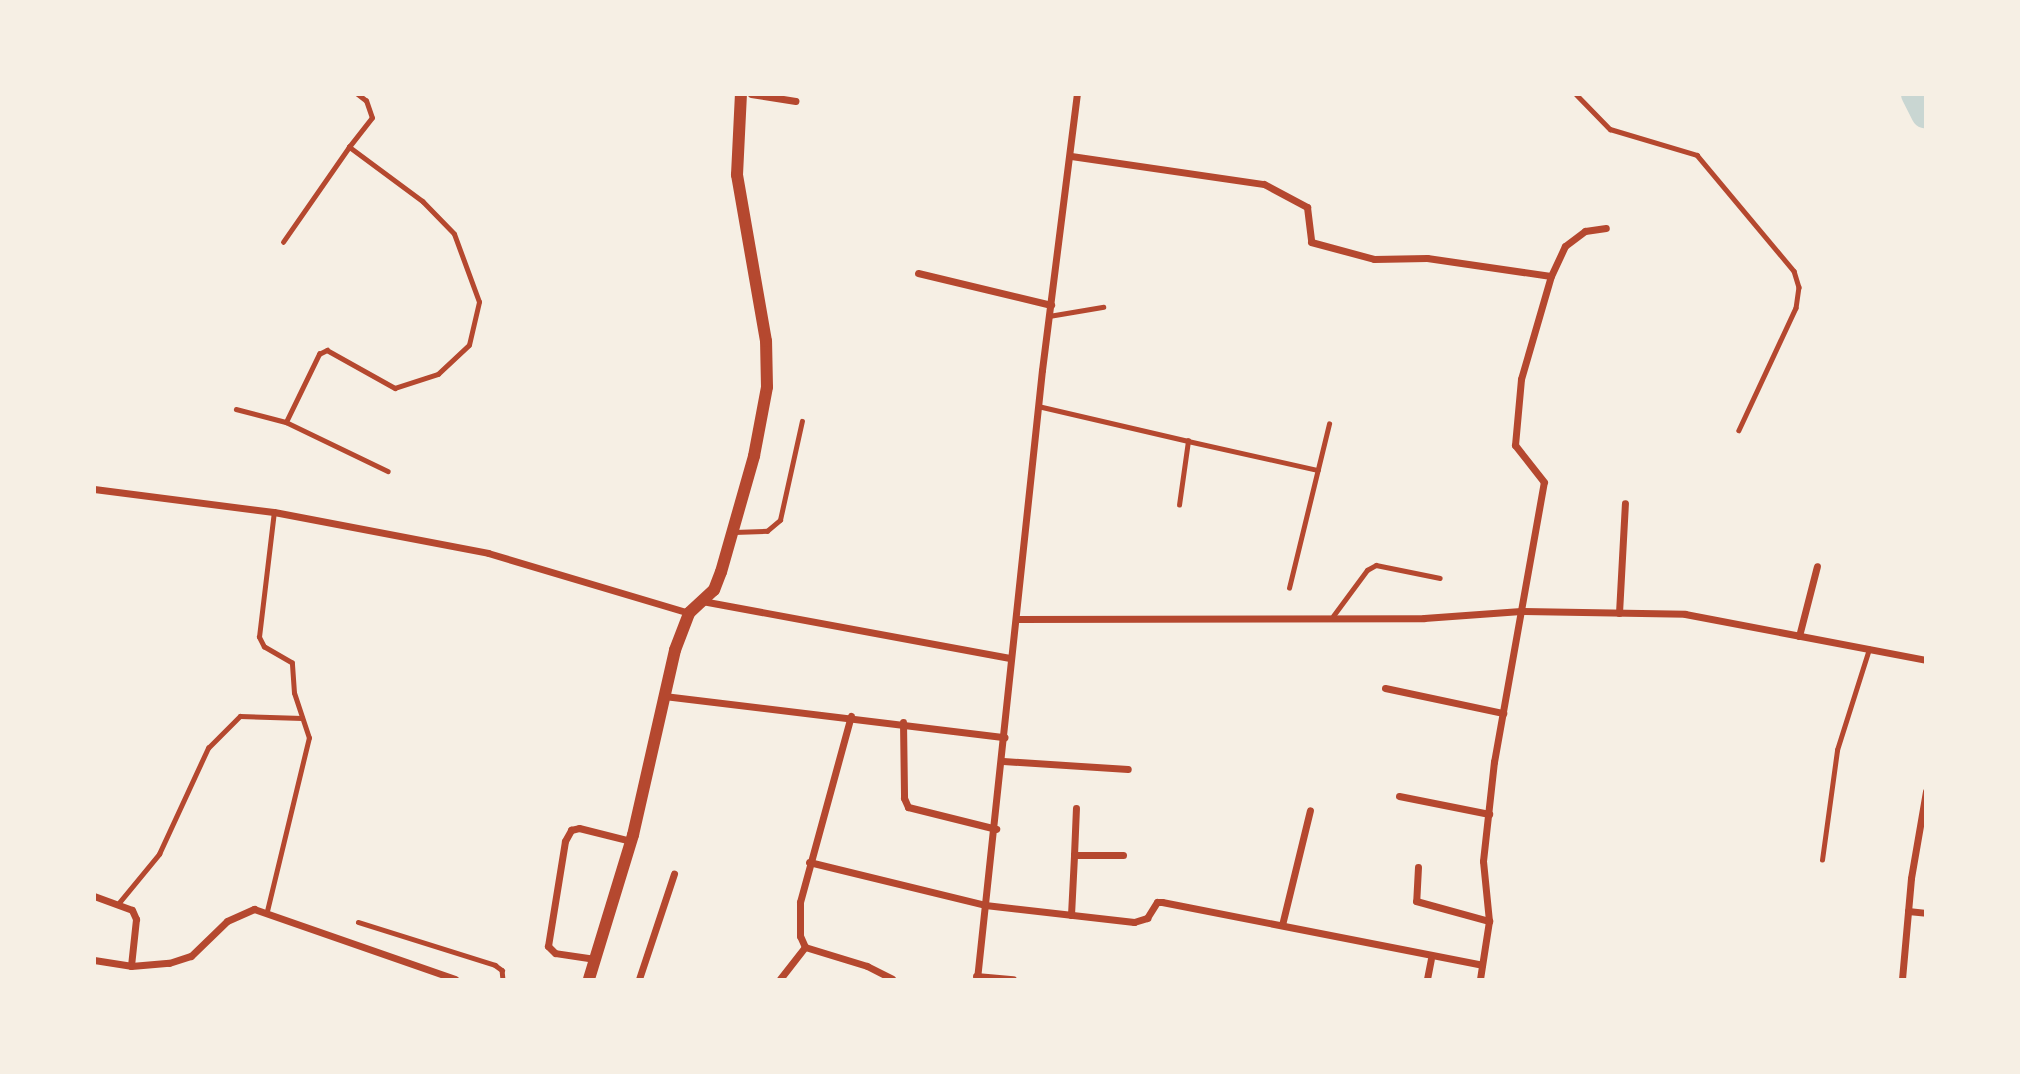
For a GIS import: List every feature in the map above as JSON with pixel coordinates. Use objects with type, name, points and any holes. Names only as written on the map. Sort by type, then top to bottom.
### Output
[{"type":"main road","points":[[589,979],[631,841],[664,696],[689,614],[718,581],[754,456],[768,366],[737,175],[741,94]]},
{"type":"street","points":[[751,94],[795,101]]},
{"type":"street","points":[[1013,979],[976,978],[996,829],[1010,658],[1038,406],[1077,94]]},
{"type":"street","points":[[1070,156],[1264,184],[1307,208],[1311,242],[1374,259],[1427,258],[1551,276]]},
{"type":"street","points":[[1479,979],[1489,921],[1483,862],[1489,814],[1503,713],[1544,482],[1519,455],[1514,436],[1521,379],[1551,276],[1572,237],[1606,228]]},
{"type":"street","points":[[918,274],[1051,305]]},
{"type":"street","points":[[94,489],[274,512],[488,553],[689,614]]},
{"type":"street","points":[[1619,613],[1625,503]]},
{"type":"street","points":[[1799,636],[1817,566]]},
{"type":"street","points":[[702,601],[1010,658]]},
{"type":"street","points":[[1016,619],[1332,615],[1424,618],[1521,611],[1712,616],[1926,660]]},
{"type":"street","points":[[1385,688],[1503,713]]},
{"type":"street","points":[[664,696],[902,722],[1005,737]]},
{"type":"street","points":[[805,947],[798,921],[809,862],[851,716]]},
{"type":"street","points":[[902,722],[904,798],[908,807],[996,829]]},
{"type":"street","points":[[1003,761],[1128,769]]},
{"type":"street","points":[[1902,979],[1908,911],[1926,791]]},
{"type":"street","points":[[1399,796],[1489,814]]},
{"type":"street","points":[[1072,915],[1076,808]]},
{"type":"street","points":[[1282,925],[1310,810]]},
{"type":"street","points":[[596,959],[555,953],[548,946],[565,841],[571,830],[579,828],[631,841]]},
{"type":"street","points":[[1074,855],[1122,855]]},
{"type":"street","points":[[809,862],[985,905],[1141,921],[1157,902],[1482,965]]},
{"type":"street","points":[[1418,867],[1416,901],[1489,921]]},
{"type":"street","points":[[639,979],[674,874]]},
{"type":"street","points":[[94,896],[132,909],[136,919],[131,966]]},
{"type":"street","points":[[94,960],[131,966],[169,964],[191,956],[240,912],[267,911],[455,979]]},
{"type":"street","points":[[1908,911],[1926,914]]},
{"type":"street","points":[[780,979],[805,947]]},
{"type":"street","points":[[805,947],[867,966],[892,979]]},
{"type":"street","points":[[1427,979],[1431,959]]},
{"type":"lane","points":[[283,242],[372,118],[366,101],[357,94]]},
{"type":"lane","points":[[1576,94],[1606,127],[1697,155],[1794,271],[1799,288],[1796,308],[1739,430]]},
{"type":"lane","points":[[286,422],[319,354],[327,350],[395,388],[438,374],[469,345],[479,302],[454,234],[423,202],[349,147]]},
{"type":"lane","points":[[1049,316],[1103,307]]},
{"type":"lane","points":[[1038,406],[1318,470]]},
{"type":"lane","points":[[236,409],[286,422],[388,471]]},
{"type":"lane","points":[[733,531],[767,531],[780,520],[802,421]]},
{"type":"lane","points":[[1289,588],[1329,424]]},
{"type":"lane","points":[[1179,505],[1188,441]]},
{"type":"lane","points":[[267,911],[309,738],[302,718],[292,663],[264,647],[259,637],[274,512]]},
{"type":"lane","points":[[1332,615],[1367,570],[1376,565],[1440,578]]},
{"type":"lane","points":[[1822,860],[1837,750],[1869,649]]},
{"type":"lane","points":[[117,905],[159,854],[208,748],[240,716],[302,718]]},
{"type":"lane","points":[[358,922],[495,965],[502,970],[503,979]]},
{"type":"waterway","points":[[1916,94],[1926,114]]}]
